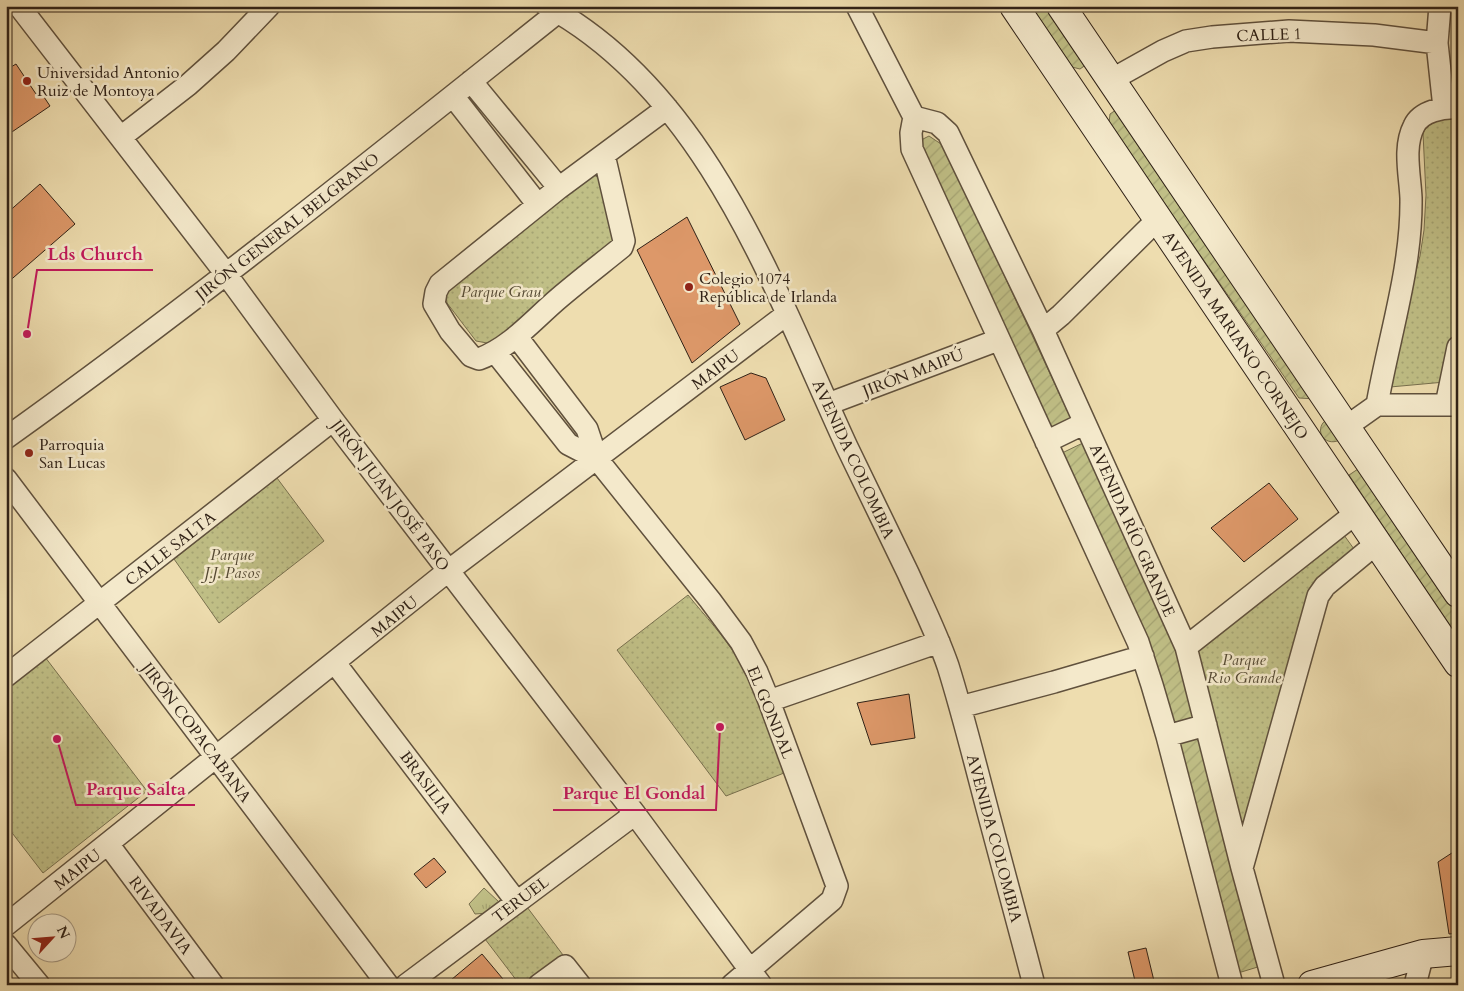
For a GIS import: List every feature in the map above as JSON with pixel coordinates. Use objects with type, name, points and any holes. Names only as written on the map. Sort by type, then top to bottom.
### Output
[{"type":"main road","name":"AVENIDA MARIANO CORNEJO","points":[[1014,6],[1458,663]]},
{"type":"main road","points":[[1061,6],[1458,593]]},
{"type":"main road","points":[[1096,74],[1113,84],[1117,105],[1109,113],[1099,117],[1081,106],[1078,85],[1086,78],[1096,74]]},
{"type":"main road","points":[[1301,432],[1313,414],[1323,410],[1345,426],[1352,453],[1345,461],[1335,465],[1324,465]]},
{"type":"main road","points":[[1312,985],[1423,954],[1458,951]]},
{"type":"street","name":"JIRÓN JUAN JOSÉ PASO","points":[[19,6],[226,274],[333,420],[635,814],[756,978]]},
{"type":"street","points":[[120,137],[188,85],[226,51],[269,6]]},
{"type":"street","points":[[857,6],[914,117],[911,133],[912,149],[1143,656],[1232,985]]},
{"type":"street","points":[[1377,405],[1408,254],[1411,198],[1409,142],[1414,124],[1426,113],[1451,108],[1437,43],[1440,6]]},
{"type":"street","name":"JIRÓN GENERAL BELGRANO","points":[[6,438],[72,392],[285,230],[453,96],[555,8]]},
{"type":"street","name":"AVENIDA COLOMBIA","points":[[555,8],[622,59],[646,83],[690,138],[727,194],[787,314],[939,642],[960,707],[1034,985]]},
{"type":"street","name":"CALLE 1","points":[[1113,84],[1163,52],[1186,41],[1212,36],[1290,31],[1374,35],[1437,43]]},
{"type":"street","points":[[471,81],[559,188]]},
{"type":"street","points":[[453,96],[538,204]]},
{"type":"street","points":[[604,155],[624,241],[622,247],[496,353],[479,359],[470,356],[450,331],[434,304],[436,292],[440,284],[538,204],[667,108]]},
{"type":"street","name":"AVENIDA RÍO GRANDE","points":[[914,117],[937,123],[948,133],[1043,330],[1186,647],[1274,985]]},
{"type":"street","points":[[1043,330],[1061,316],[1158,219]]},
{"type":"street","name":"MAIPU","points":[[6,925],[336,663],[448,571],[787,314]]},
{"type":"street","name":"EL GONDAL","points":[[517,337],[587,429],[597,459],[710,600],[741,642],[757,672],[769,701],[837,886],[832,900],[756,978],[732,985]]},
{"type":"street","name":"JIRÓN MAIPÚ","points":[[828,404],[998,340]]},
{"type":"street","points":[[1345,426],[1377,405],[1452,405],[1458,347]]},
{"type":"street","name":"EL GONDAL","points":[[496,353],[568,444],[597,459]]},
{"type":"street","name":"CALLE SALTA","points":[[6,676],[333,420]]},
{"type":"street","points":[[1046,442],[1085,423]]},
{"type":"street","name":"JIRÓN COPACABANA","points":[[6,479],[388,985]]},
{"type":"street","points":[[1186,647],[1356,513]]},
{"type":"street","points":[[1242,868],[1318,596],[1325,586],[1377,543]]},
{"type":"street","points":[[769,701],[939,642]]},
{"type":"street","points":[[960,707],[1143,656]]},
{"type":"street","name":"BRASILIA","points":[[336,663],[516,901]]},
{"type":"street","points":[[1166,736],[1206,726]]},
{"type":"street","name":"TERUEL","points":[[406,985],[635,814]]},
{"type":"street","name":"RIVADAVIA","points":[[108,844],[213,985]]},
{"type":"street","points":[[6,945],[38,985]]},
{"type":"street","points":[[1415,985],[1423,954]]},
{"type":"street","points":[[540,985],[565,966],[580,985]]},
{"type":"green space","points":[[1031,6],[1063,6],[1093,60],[1080,69],[1072,67]]},
{"type":"green space","points":[[1123,105],[1332,400],[1299,398],[1109,123],[1110,114]]},
{"type":"green space","points":[[1458,118],[1458,321],[1445,382],[1390,387],[1406,307],[1420,256],[1424,230],[1426,195],[1423,133],[1433,123]]},
{"type":"green space","points":[[929,136],[944,146],[1072,421],[1048,432],[919,147],[921,140]]},
{"type":"green space","name":"Parque Grau","points":[[592,174],[601,179],[616,243],[498,338],[487,343],[476,341],[447,303],[446,294],[452,286]]},
{"type":"green space","points":[[1329,418],[1340,440],[1329,441],[1322,435],[1321,426]]},
{"type":"green space","points":[[1085,442],[1161,610],[1197,716],[1170,724],[1062,453]]},
{"type":"green space","points":[[1370,461],[1458,592],[1458,638],[1349,475]]},
{"type":"green space","name":"Parque J.J. Pasos","points":[[277,478],[324,541],[219,623],[174,559]]},
{"type":"green space","name":"Parque Rio Grande","points":[[1341,531],[1354,549],[1312,585],[1247,825],[1240,828],[1194,653]]},
{"type":"green space","points":[[688,595],[721,634],[738,659],[757,700],[784,773],[726,796],[617,650]]},
{"type":"green space","points":[[45,657],[147,791],[43,873],[6,825],[6,687]]},
{"type":"green space","points":[[1196,739],[1201,743],[1261,966],[1238,973],[1177,748],[1185,741]]},
{"type":"green space","points":[[484,888],[499,902],[488,913],[475,914],[469,904]]},
{"type":"green space","points":[[527,907],[566,959],[530,985],[520,985],[485,939]]},
{"type":"building","points":[[16,64],[36,94],[40,91],[50,106],[6,136],[6,70]]},
{"type":"building","points":[[40,184],[75,224],[6,284],[6,214]]},
{"type":"building","name":"Colegio 1074 República de Irlanda","points":[[687,217],[740,324],[692,363],[637,250]]},
{"type":"building","points":[[751,373],[766,378],[785,420],[745,440],[720,387]]},
{"type":"building","points":[[1269,483],[1298,519],[1244,562],[1211,528]]},
{"type":"building","points":[[909,694],[915,738],[871,745],[857,703]]},
{"type":"building","points":[[1458,849],[1458,933],[1449,934],[1438,862]]},
{"type":"building","points":[[434,858],[446,872],[426,888],[414,874]]},
{"type":"building","points":[[1146,948],[1155,985],[1136,985],[1128,952]]},
{"type":"building","points":[[482,954],[508,985],[445,985]]},
{"type":"place","name":"Universidad Antonio Ruiz de Montoya","points":[[27,81]]},
{"type":"place","name":"Colegio 1074 República de Irlanda","points":[[689,287]]},
{"type":"place","name":"Lds Church","points":[[27,334]]},
{"type":"place","name":"Parroquia San Lucas","points":[[29,453]]},
{"type":"place","name":"Parque El Gondal","points":[[720,727]]},
{"type":"place","name":"Parque Salta","points":[[57,739]]}]
